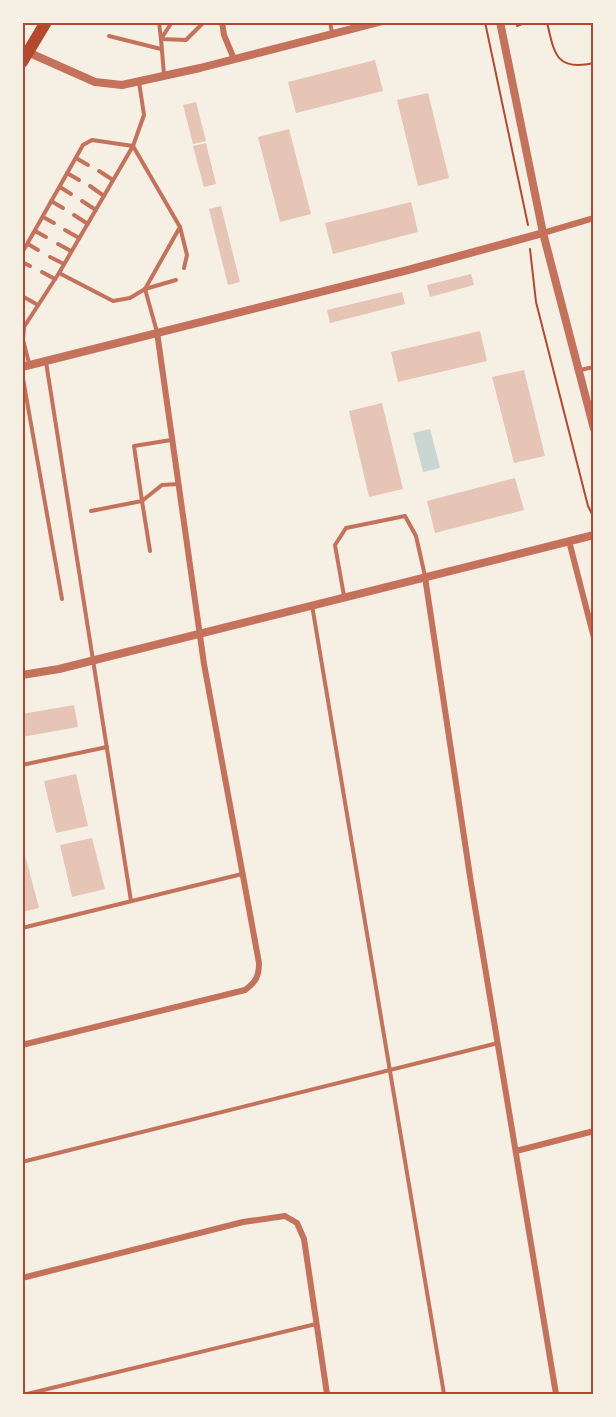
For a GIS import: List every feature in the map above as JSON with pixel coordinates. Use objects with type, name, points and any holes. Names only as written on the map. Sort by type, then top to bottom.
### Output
[{"type":"highway","points":[[24,55],[46,22]]},
{"type":"street","points":[[222,22],[224,35],[234,59]]},
{"type":"street","points":[[24,55],[95,82],[122,85],[379,22]]},
{"type":"street","points":[[500,22],[543,233],[594,429]]},
{"type":"street","points":[[26,366],[408,270],[594,218]]},
{"type":"street","points":[[22,1045],[245,990],[254,984],[260,975],[200,633],[171,440],[158,332]]},
{"type":"street","points":[[22,675],[59,669],[594,535]]},
{"type":"street","points":[[569,541],[594,638]]},
{"type":"street","points":[[425,577],[471,883],[556,1395]]},
{"type":"street","points":[[516,1151],[594,1131]]},
{"type":"street","points":[[22,1278],[243,1222],[285,1216],[297,1223],[304,1239],[327,1395]]},
{"type":"lane","points":[[159,22],[164,76]]},
{"type":"lane","points":[[161,39],[172,22]]},
{"type":"lane","points":[[161,39],[186,40],[204,22]]},
{"type":"lane","points":[[330,22],[332,34]]},
{"type":"lane","points":[[109,36],[161,49]]},
{"type":"lane","points":[[26,366],[24,327],[133,146],[144,115],[139,81]]},
{"type":"lane","points":[[22,254],[83,145],[92,140],[133,146]]},
{"type":"lane","points":[[133,146],[180,227],[186,255],[184,268]]},
{"type":"lane","points":[[76,158],[88,165]]},
{"type":"lane","points":[[99,171],[113,180]]},
{"type":"lane","points":[[67,173],[79,180]]},
{"type":"lane","points":[[90,186],[104,196]]},
{"type":"lane","points":[[60,187],[71,194]]},
{"type":"lane","points":[[51,201],[63,208]]},
{"type":"lane","points":[[82,201],[96,210]]},
{"type":"lane","points":[[74,215],[88,224]]},
{"type":"lane","points":[[43,217],[54,223]]},
{"type":"lane","points":[[158,332],[145,289],[180,227]]},
{"type":"lane","points":[[65,230],[79,238]]},
{"type":"lane","points":[[35,231],[46,237]]},
{"type":"lane","points":[[28,244],[38,250]]},
{"type":"lane","points":[[58,244],[71,251]]},
{"type":"lane","points":[[50,257],[64,264]]},
{"type":"lane","points":[[22,262],[30,266]]},
{"type":"lane","points":[[42,272],[54,279]]},
{"type":"lane","points":[[58,273],[113,301],[130,298],[145,289],[176,280]]},
{"type":"lane","points":[[22,296],[38,305]]},
{"type":"lane","points":[[46,361],[130,901]]},
{"type":"lane","points":[[579,370],[594,367]]},
{"type":"lane","points":[[22,373],[62,599]]},
{"type":"lane","points":[[150,551],[134,446],[171,440]]},
{"type":"lane","points":[[91,511],[142,501],[162,485],[178,484]]},
{"type":"lane","points":[[344,597],[335,546],[346,528],[405,516],[416,536],[425,577]]},
{"type":"lane","points":[[312,605],[444,1395]]},
{"type":"lane","points":[[22,765],[107,747]]},
{"type":"lane","points":[[22,928],[243,874]]},
{"type":"lane","points":[[22,1161],[498,1043]]},
{"type":"lane","points":[[27,1395],[316,1324]]},
{"type":"path","points":[[484,22],[525,211],[537,302],[588,506],[594,518]]},
{"type":"path","points":[[517,26],[527,22]]},
{"type":"path","points":[[547,22],[554,55],[564,64],[581,66],[594,63]]},
{"type":"shaded area","points":[[430,429],[440,468],[423,472],[413,433]]},
{"type":"building","points":[[375,60],[383,91],[296,113],[288,82]]},
{"type":"building","points":[[428,93],[449,178],[418,186],[397,100]]},
{"type":"building","points":[[196,102],[206,141],[193,144],[183,105]]},
{"type":"building","points":[[289,129],[311,214],[280,222],[258,137]]},
{"type":"building","points":[[206,143],[216,184],[204,187],[193,146]]},
{"type":"building","points":[[411,202],[418,232],[333,254],[325,223]]},
{"type":"building","points":[[221,206],[240,282],[228,285],[209,209]]},
{"type":"building","points":[[471,274],[474,285],[430,297],[427,285]]},
{"type":"building","points":[[402,292],[405,304],[330,323],[327,310]]},
{"type":"building","points":[[480,331],[487,361],[398,382],[391,352]]},
{"type":"building","points":[[524,370],[545,456],[514,463],[492,377]]},
{"type":"building","points":[[382,403],[403,489],[369,497],[349,411]]},
{"type":"building","points":[[515,478],[524,510],[435,533],[427,501]]},
{"type":"building","points":[[74,705],[78,727],[22,737],[22,714]]},
{"type":"building","points":[[76,774],[88,826],[56,833],[44,781]]},
{"type":"building","points":[[92,838],[105,889],[72,897],[60,845]]},
{"type":"building","points":[[22,844],[39,908],[23,912],[22,908]]}]
